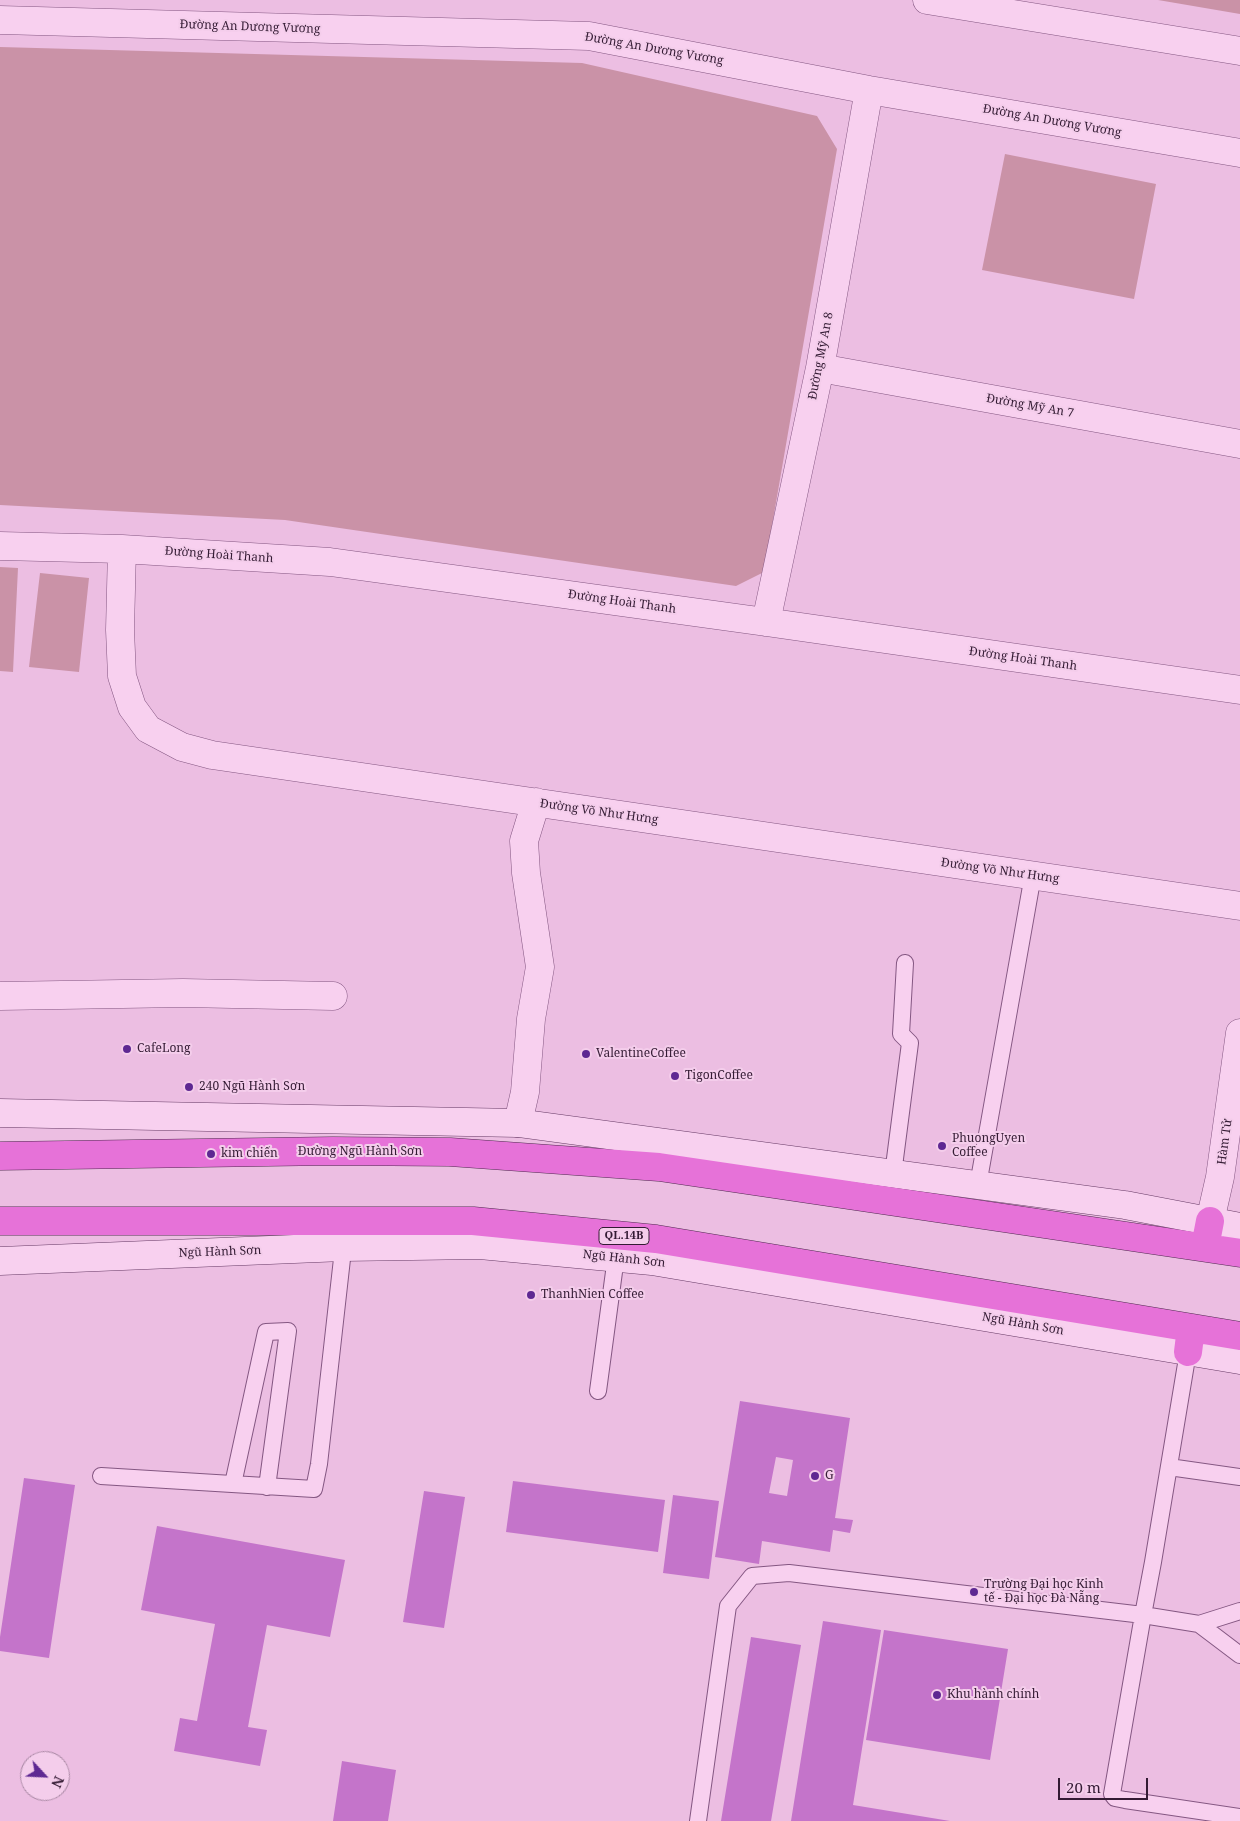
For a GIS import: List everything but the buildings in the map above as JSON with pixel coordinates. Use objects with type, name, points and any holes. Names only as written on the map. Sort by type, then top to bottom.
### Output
[{"type":"highway","name":"Đường Ngũ Hành Sơn","points":[[0,1156],[333,1151],[450,1152],[659,1167],[1208,1234]]},
{"type":"highway","name":"Ngũ Hành Sơn","points":[[0,1221],[345,1234],[473,1221],[656,1239],[1189,1340],[1240,1336]]},
{"type":"highway","points":[[1208,1234],[1240,1253]]},
{"type":"street","points":[[927,0],[1240,52]]},
{"type":"street","name":"Đường An Dương Vương","points":[[0,20],[589,36],[869,90],[1240,153]]},
{"type":"street","name":"Đường Mỹ An 8","points":[[766,622],[820,368],[869,90]]},
{"type":"street","name":"Đường Mỹ An 7","points":[[820,368],[1240,444]]},
{"type":"street","name":"Đường Hoài Thanh","points":[[0,546],[122,549],[330,562],[1240,690]]},
{"type":"street","name":"Đường Võ Như Hưng","points":[[122,549],[120,630],[122,676],[132,706],[148,730],[182,747],[212,755],[1240,906]]},
{"type":"street","points":[[518,1123],[524,1092],[540,967],[526,873],[524,841],[536,802]]},
{"type":"street","points":[[0,996],[183,993],[333,996]]},
{"type":"street","name":"Hàm Tử","points":[[1208,1234],[1220,1177],[1240,1033]]},
{"type":"street","points":[[0,1112],[518,1123],[1125,1205],[1208,1234],[1240,1227]]},
{"type":"street","name":"Ngũ Hành Sơn","points":[[0,1262],[345,1234],[662,1262],[1189,1340],[1240,1360]]},
{"type":"lane","points":[[978,1185],[1032,875]]},
{"type":"lane","points":[[893,1174],[910,1043],[901,1034],[905,963]]},
{"type":"lane","points":[[101,1476],[314,1489],[345,1234]]},
{"type":"lane","points":[[598,1391],[616,1257]]},
{"type":"lane","points":[[233,1484],[266,1332],[288,1331],[267,1487]]},
{"type":"lane","points":[[1189,1340],[1169,1467],[1112,1794],[1115,1798],[1125,1800],[1240,1817]]},
{"type":"lane","points":[[1169,1467],[1240,1477]]},
{"type":"lane","points":[[698,1821],[728,1606],[752,1576],[789,1573],[1143,1615],[1199,1624],[1240,1611]]},
{"type":"lane","points":[[1199,1624],[1240,1655]]},
{"type":"shaded area","points":[[1158,0],[1240,0],[1240,14]]},
{"type":"shaded area","points":[[0,47],[582,63],[817,116],[837,149],[764,572],[736,586],[285,520],[0,505]]},
{"type":"shaded area","points":[[1005,154],[1156,184],[1134,299],[982,270]]},
{"type":"shaded area","points":[[0,567],[18,568],[13,672],[0,671]]},
{"type":"shaded area","points":[[40,573],[89,578],[79,672],[29,667]]},
{"type":"place","name":"CafeLong","points":[[127,1049]]},
{"type":"place","name":"ValentineCoffee","points":[[586,1054]]},
{"type":"place","name":"TigonCoffee","points":[[675,1076]]},
{"type":"place","name":"240 Ngũ Hành Sơn","points":[[189,1087]]},
{"type":"place","name":"PhuongUyen Coffee","points":[[942,1146]]},
{"type":"place","name":"kim chiến","points":[[211,1154]]},
{"type":"place","name":"ThanhNien Coffee","points":[[531,1295]]},
{"type":"place","name":"G","points":[[815,1476]]},
{"type":"place","name":"Trường Đại học Kinh tế - Đại học Đà Nẵng","points":[[974,1592]]},
{"type":"place","name":"Khu hành chính","points":[[937,1695]]}]
